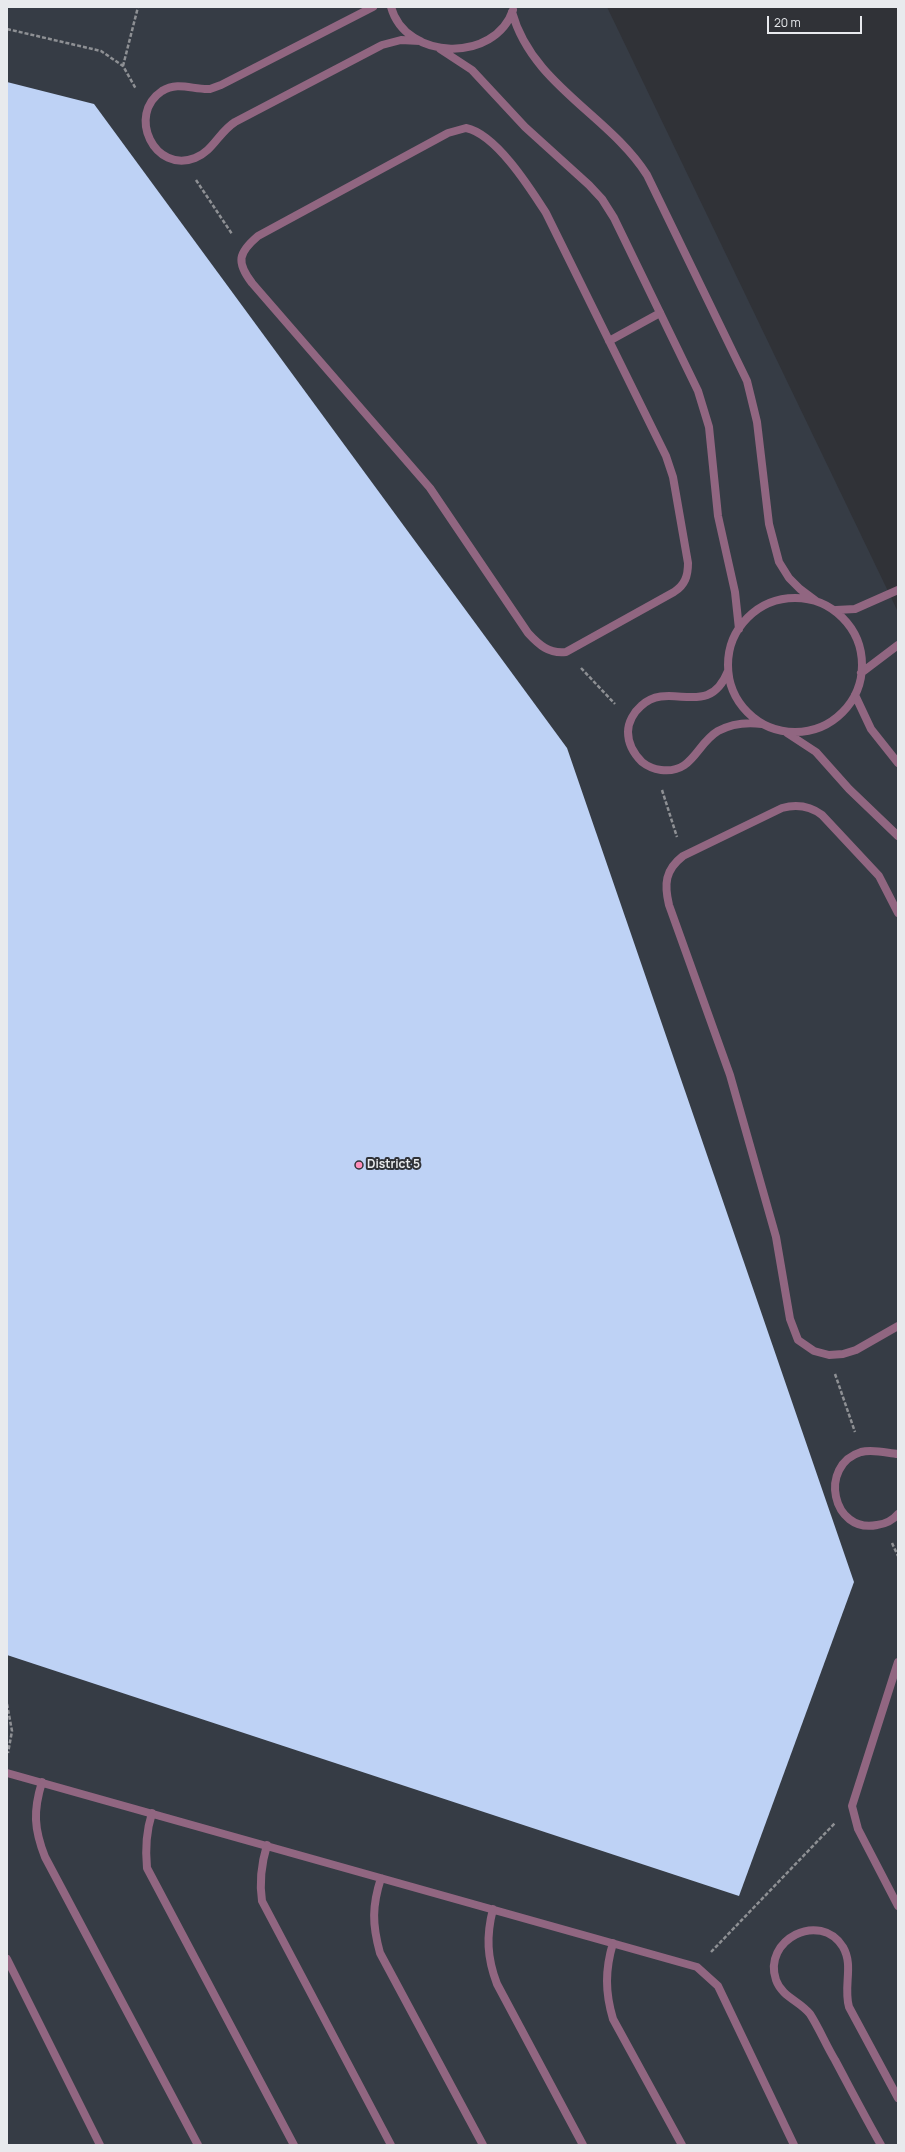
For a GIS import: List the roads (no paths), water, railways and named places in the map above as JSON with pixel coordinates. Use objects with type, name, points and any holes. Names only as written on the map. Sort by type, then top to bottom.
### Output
[{"type":"street","points":[[373,7],[221,85],[210,89],[185,85],[162,91],[153,99],[147,110],[145,122],[147,134],[152,145],[160,154],[171,159],[183,161],[195,159],[206,153],[227,126],[382,44],[401,40],[420,41]]},
{"type":"street","points":[[390,7],[403,28],[420,41],[440,49],[460,61],[483,80],[504,106],[602,200],[614,218],[698,391],[709,427],[718,516],[735,592],[739,628]]},
{"type":"street","points":[[440,49],[462,49],[482,42],[500,30],[513,10]]},
{"type":"street","points":[[513,10],[520,37],[545,70],[575,102],[627,149],[647,175],[747,381],[757,422],[773,547],[779,562],[800,589],[816,601],[836,610],[855,609],[898,590]]},
{"type":"street","points":[[458,129],[474,130],[481,133],[524,179],[546,214],[609,341],[668,463],[673,477],[688,573],[681,588],[566,652],[557,653],[546,649],[528,633],[430,488],[246,275],[241,267],[240,260],[244,251],[258,236],[448,133],[458,129]]},
{"type":"street","points":[[609,341],[660,313]]},
{"type":"street","points":[[816,601],[793,598],[771,602],[752,614],[739,628],[729,650],[728,672],[734,692],[746,710],[762,724],[794,737],[816,752],[864,805],[898,836]]},
{"type":"street","points":[[782,732],[804,732],[825,725],[842,713],[855,695],[862,673],[860,650],[851,629],[836,610]]},
{"type":"street","points":[[862,673],[898,645]]},
{"type":"street","points":[[728,672],[724,681],[714,693],[693,698],[669,695],[657,696],[646,701],[637,709],[631,720],[628,732],[630,744],[635,755],[644,764],[655,769],[667,770],[678,768],[690,762],[711,736],[726,727],[746,724],[762,724]]},
{"type":"street","points":[[855,695],[871,729],[898,763]]},
{"type":"street","points":[[898,913],[879,876],[822,815],[807,807],[790,805],[683,856],[673,864],[668,876],[666,890],[669,905],[730,1075],[776,1237],[793,1330],[798,1340],[805,1346],[829,1355],[843,1354],[856,1350],[898,1326]]},
{"type":"street","points":[[898,1454],[862,1452],[846,1461],[836,1476],[834,1487],[835,1500],[840,1510],[849,1519],[860,1524],[872,1526],[884,1524],[898,1514]]},
{"type":"street","points":[[898,1662],[852,1806],[858,1829],[898,1906]]},
{"type":"street","points":[[7,1773],[697,1967],[718,1986],[794,2145]]},
{"type":"street","points":[[42,1782],[37,1798],[35,1818],[37,1837],[44,1857],[198,2145]]},
{"type":"street","points":[[152,1813],[146,1830],[145,1849],[147,1868],[294,2145]]},
{"type":"street","points":[[267,1845],[261,1862],[260,1882],[262,1900],[391,2145]]},
{"type":"street","points":[[381,1878],[373,1916],[375,1935],[380,1953],[483,2145]]},
{"type":"street","points":[[493,1909],[488,1928],[490,1966],[497,1984],[583,2145]]},
{"type":"street","points":[[881,2145],[811,2016],[802,2006],[783,1992],[776,1980],[774,1969],[776,1957],[781,1946],[789,1937],[800,1932],[812,1930],[824,1932],[835,1938],[843,1947],[848,1958],[849,1970],[846,1995],[849,2006],[898,2098]]},
{"type":"street","points":[[613,1943],[607,1962],[606,1981],[608,2000],[614,2019],[682,2145]]},
{"type":"street","points":[[7,1959],[100,2145]]},
{"type":"place","name":"District 5","points":[[359,1165]]}]
